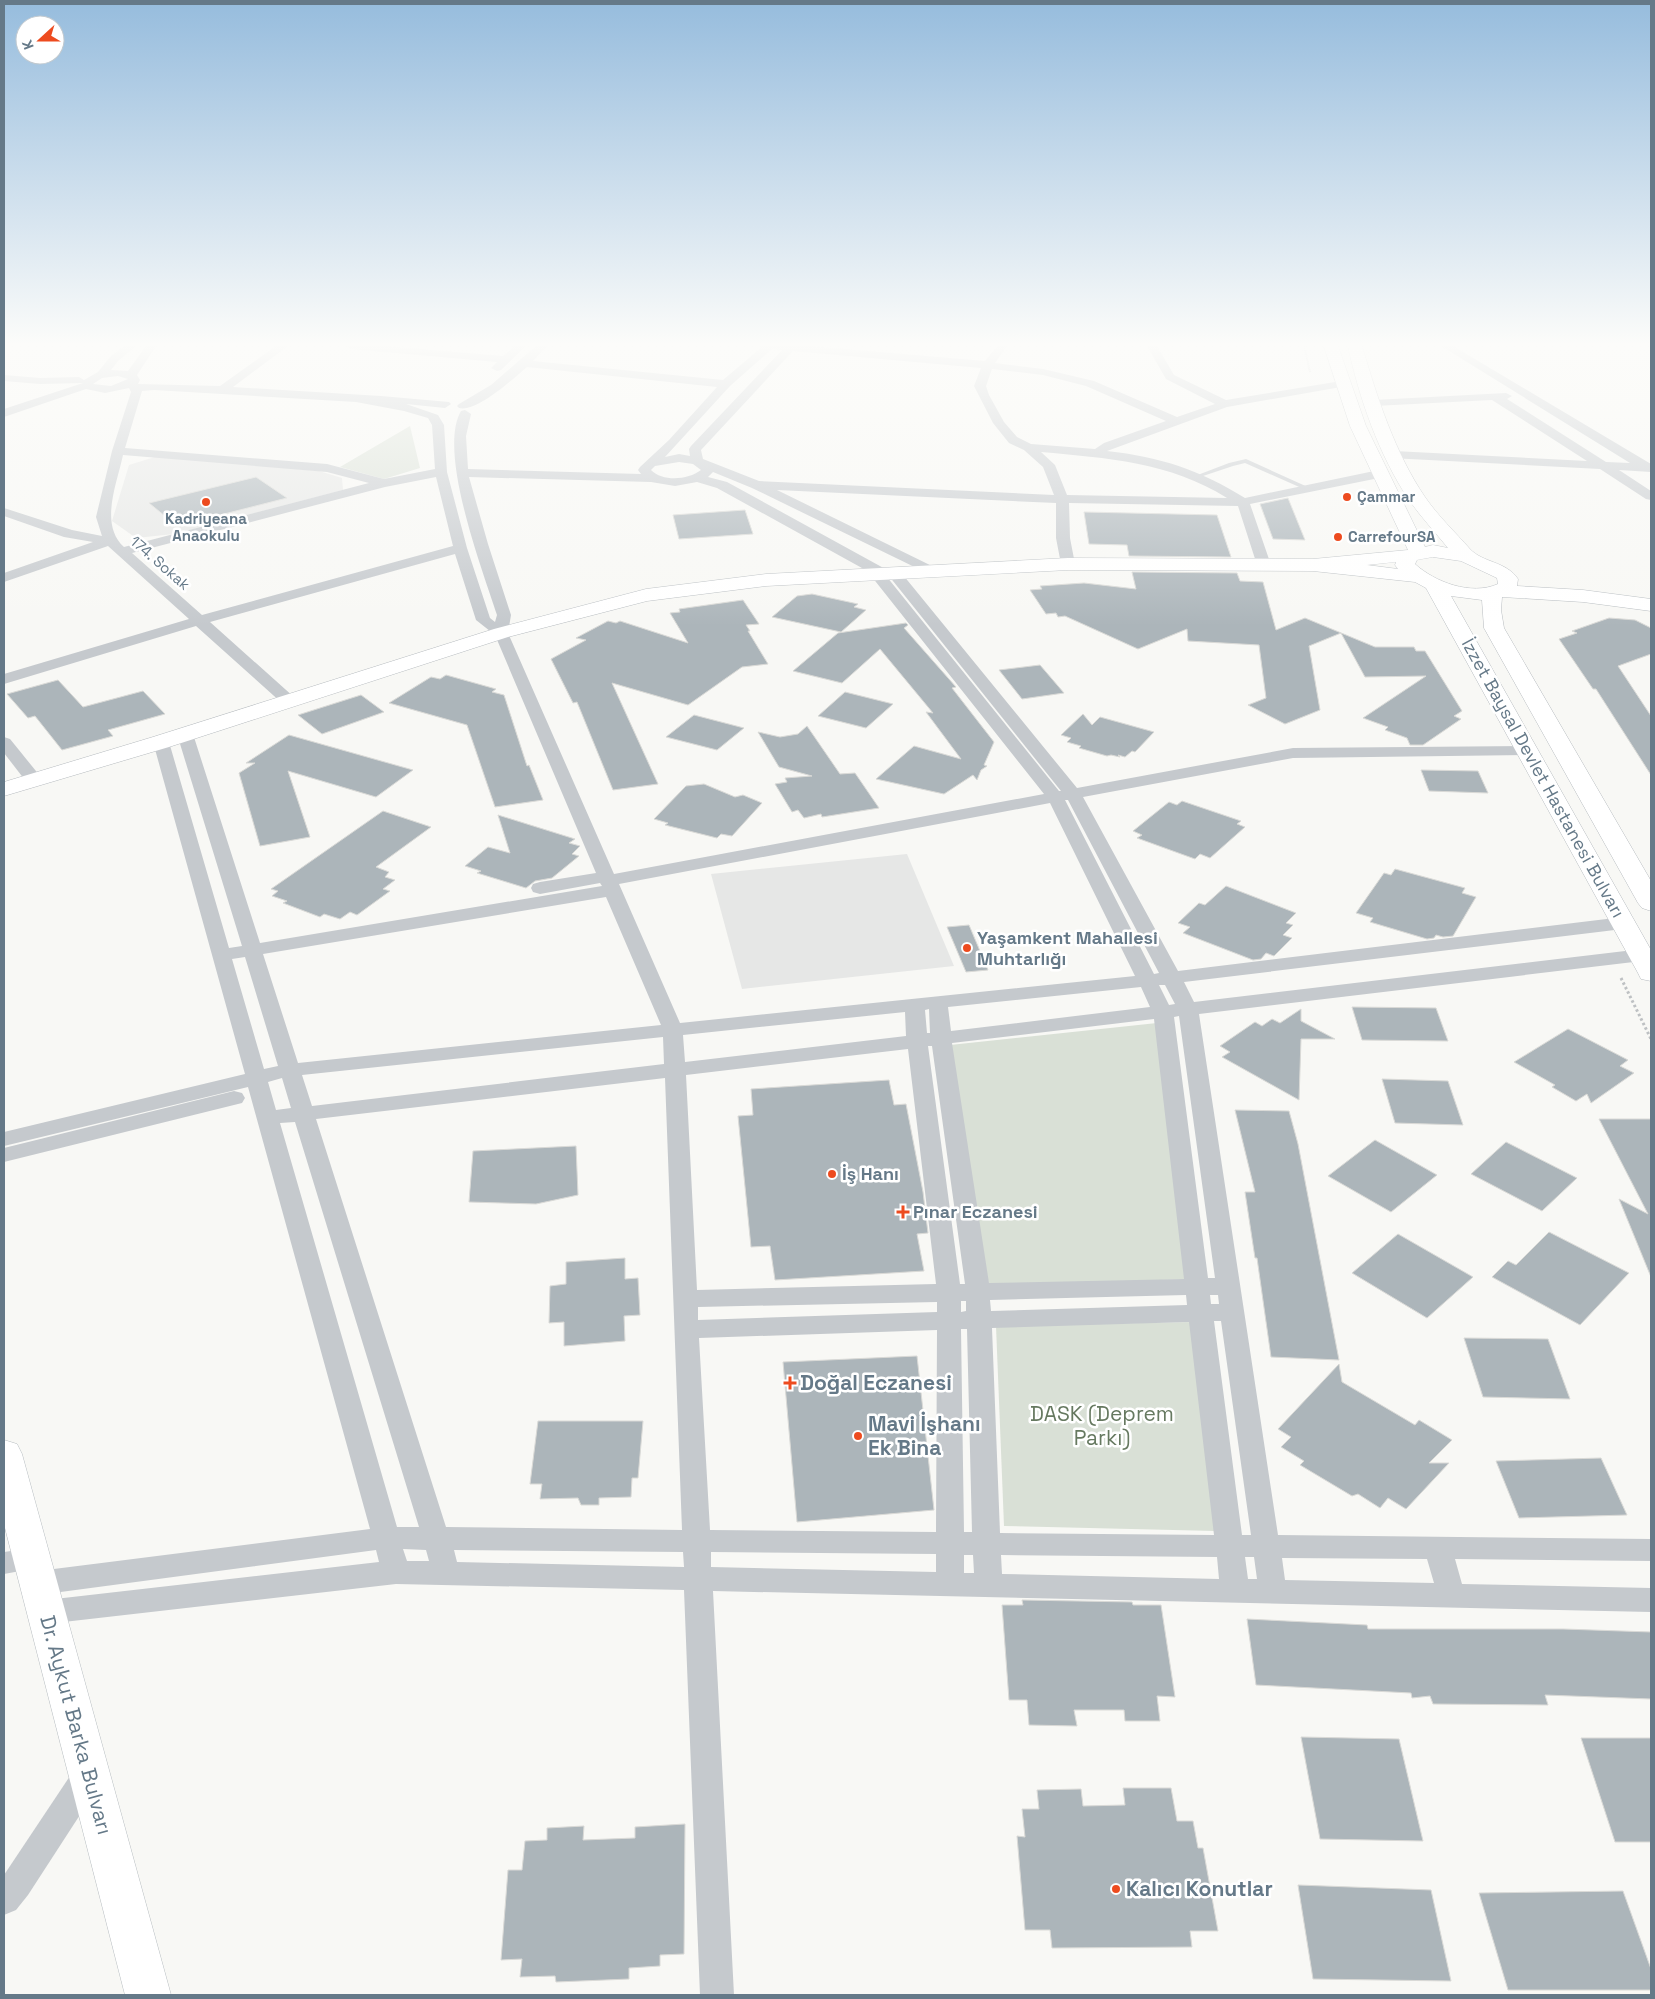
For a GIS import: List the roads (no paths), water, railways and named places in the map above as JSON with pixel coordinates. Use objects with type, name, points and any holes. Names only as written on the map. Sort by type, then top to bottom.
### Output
[{"type":"main road","name":"İzzet Baysal Devlet Hastanesi Bulvarı","points":[[1364,439],[1415,554],[1407,558],[1405,565],[1410,571],[1457,592],[1472,594],[1498,586]]},
{"type":"main road","points":[[1388,439],[1394,455],[1427,511],[1466,556],[1498,586],[1651,605]]},
{"type":"main road","points":[[4,789],[161,742],[501,633],[646,595],[766,580],[1068,564],[1313,565],[1443,551],[1466,556]]},
{"type":"main road","points":[[1313,565],[1428,580]]},
{"type":"main road","name":"İzzet Baysal Devlet Hastanesi Bulvarı","points":[[1428,580],[1527,750],[1646,964]]},
{"type":"main road","points":[[1498,586],[1547,583],[1651,597]]},
{"type":"main road","name":"İzzet Baysal Devlet Hastanesi Bulvarı","points":[[1498,586],[1491,610],[1494,628],[1651,903]]},
{"type":"main road","name":"Dr. Aykut Barka Bulvarı","points":[[4,1454],[30,1579],[89,1774],[148,1995]]},
{"type":"street","name":"174. Sokak","points":[[122,439],[103,517],[110,541],[290,701]]},
{"type":"street","points":[[439,439],[441,472],[460,548],[483,620],[501,633],[673,1030],[717,1995]]},
{"type":"street","points":[[460,439],[462,473],[481,544],[504,615],[501,633]]},
{"type":"street","points":[[651,478],[644,470],[676,439]]},
{"type":"street","points":[[462,473],[651,478],[679,482],[698,478],[707,471],[707,467],[700,462],[694,449],[703,439]]},
{"type":"street","points":[[1012,439],[1028,448],[1049,465],[1062,498],[1063,538],[1068,564]]},
{"type":"street","points":[[1099,453],[1101,449],[1127,439]]},
{"type":"street","points":[[1562,439],[1651,496]]},
{"type":"street","points":[[1600,439],[1650,469]]},
{"type":"street","points":[[1028,448],[1099,453],[1148,460],[1198,476],[1243,502],[1264,565]]},
{"type":"street","points":[[118,451],[327,468],[384,484]]},
{"type":"street","points":[[1394,455],[1650,469]]},
{"type":"street","points":[[652,463],[679,458],[700,462],[756,485],[931,571]]},
{"type":"street","points":[[123,551],[384,484],[441,472]]},
{"type":"street","points":[[756,485],[1062,498],[1243,502],[1379,474]]},
{"type":"street","points":[[698,478],[722,485],[885,574],[1064,795],[1188,1009],[1273,1592]]},
{"type":"street","points":[[4,512],[69,534],[110,541]]},
{"type":"street","points":[[4,578],[110,541]]},
{"type":"street","points":[[4,680],[201,620],[460,548]]},
{"type":"street","points":[[184,734],[447,1574]]},
{"type":"street","points":[[4,742],[34,780]]},
{"type":"street","points":[[161,742],[396,1572]]},
{"type":"street","points":[[220,950],[609,882],[1294,753],[1527,750]]},
{"type":"street","points":[[1064,795],[1163,1012],[1235,1591]]},
{"type":"street","points":[[4,1156],[258,1084],[289,1070],[1171,978],[1623,922]]},
{"type":"street","points":[[268,1118],[1188,1009],[1646,964]]},
{"type":"street","points":[[938,1002],[941,1038],[978,1292],[988,1586]]},
{"type":"street","points":[[914,1004],[949,1293],[950,1585]]},
{"type":"street","points":[[4,1139],[258,1084]]},
{"type":"street","points":[[686,1299],[1228,1286]]},
{"type":"street","points":[[687,1328],[1232,1312]]},
{"type":"street","points":[[30,1579],[386,1538],[1651,1550]]},
{"type":"street","points":[[1438,1548],[1451,1596]]},
{"type":"street","points":[[30,1579],[396,1572],[1651,1600]]},
{"type":"street","points":[[4,1898],[17,1884],[89,1774]]},
{"type":"lane","points":[[1198,476],[1231,464],[1246,461],[1308,489]]},
{"type":"place","name":"Çammar","points":[[1347,497]]},
{"type":"place","name":"Kadriyeana Anaokulu","points":[[206,502]]},
{"type":"place","name":"CarrefourSA","points":[[1338,537]]},
{"type":"place","name":"Yaşamkent Mahallesi Muhtarlığı","points":[[967,948]]},
{"type":"place","name":"İş Hanı","points":[[832,1174]]},
{"type":"place","name":"Pınar Eczanesi","points":[[903,1212]]},
{"type":"place","name":"Doğal Eczanesi","points":[[790,1383]]},
{"type":"place","name":"Mavi İşhanı Ek Bina","points":[[858,1436]]},
{"type":"place","name":"Kalıcı Konutlar","points":[[1116,1889]]},
{"type":"park label","name":"DASK (Deprem Parkı)","points":[[1102,1426]]}]
